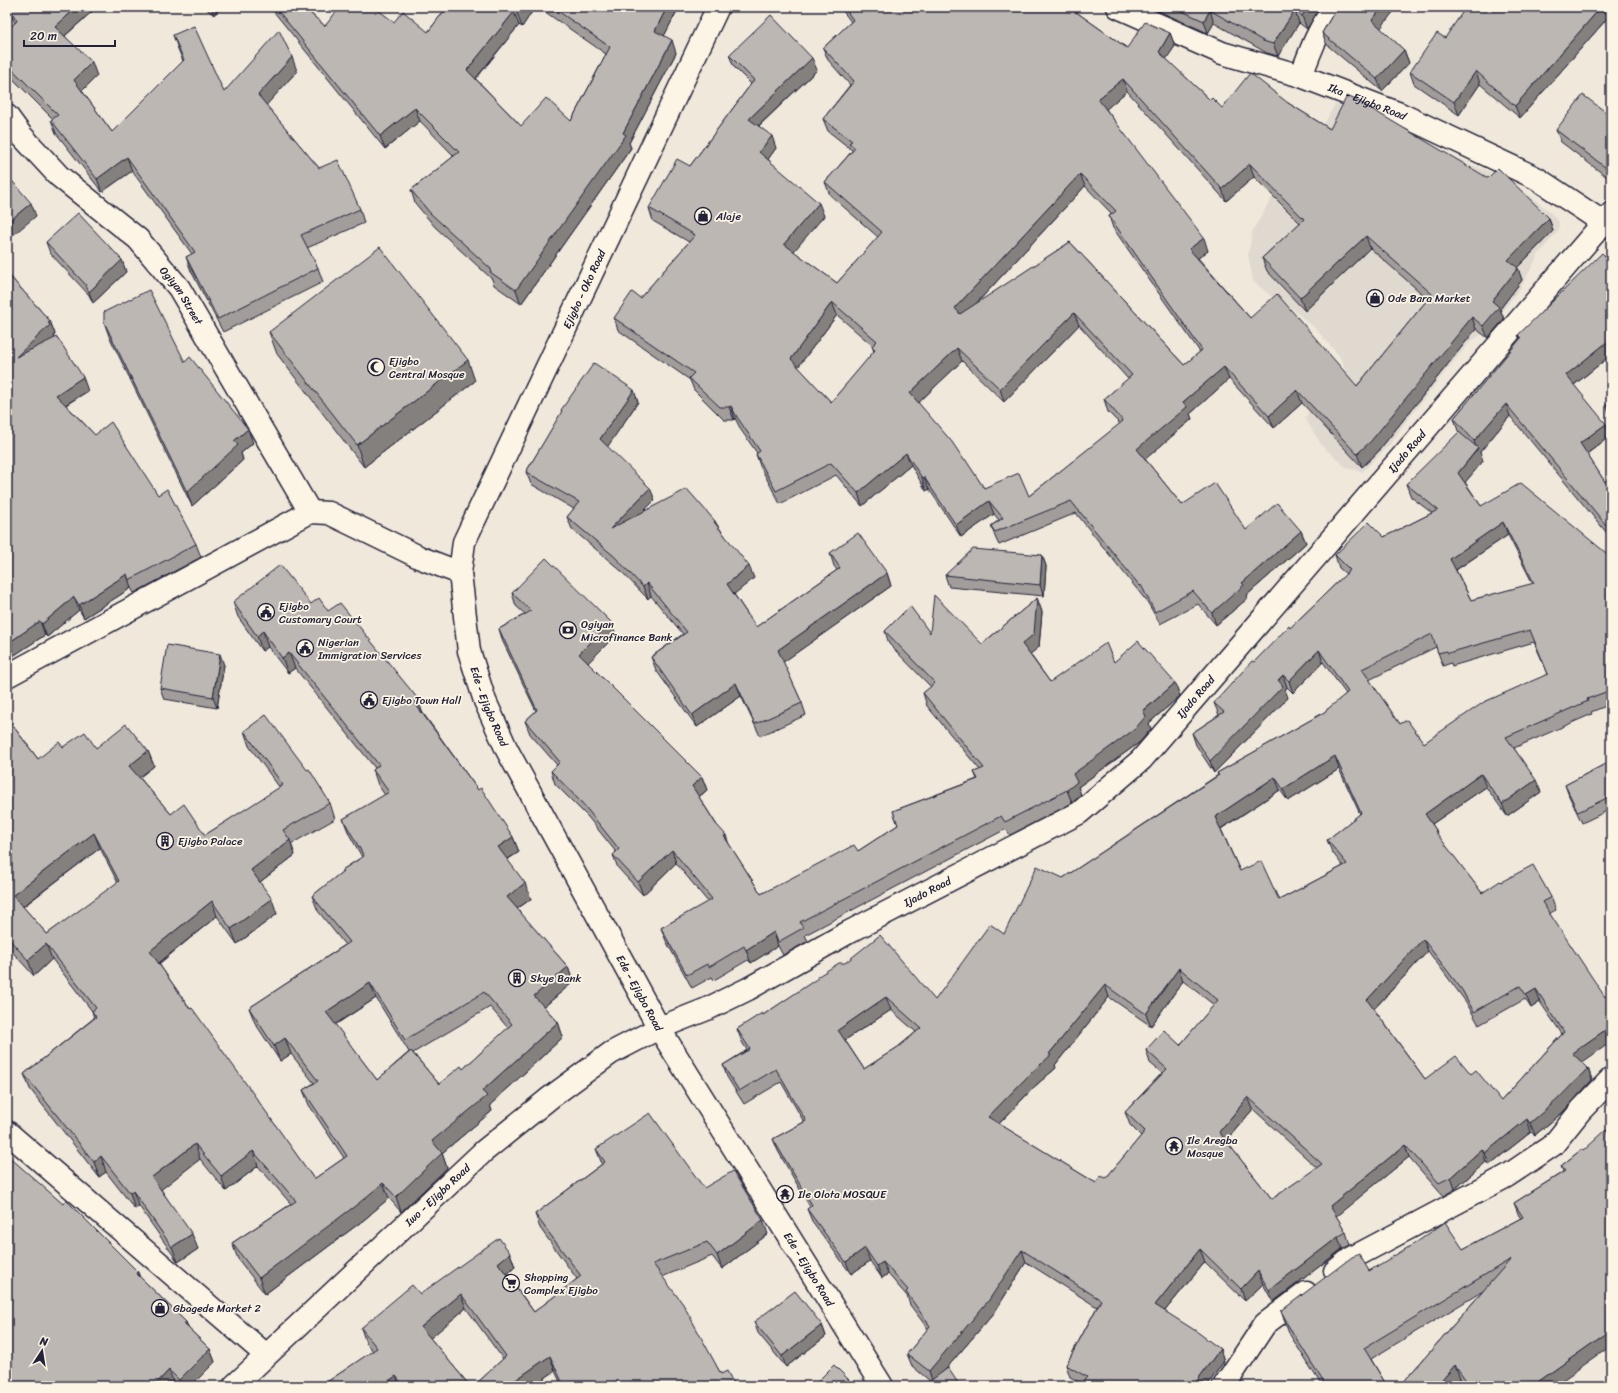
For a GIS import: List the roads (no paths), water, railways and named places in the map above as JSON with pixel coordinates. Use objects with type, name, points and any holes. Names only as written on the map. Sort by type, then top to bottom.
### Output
[{"type":"street","name":"Ejigbo - Oko Road","points":[[460,573],[464,542],[718,7]]},
{"type":"street","name":"Ika - Ejigbo Road","points":[[1118,7],[1222,52],[1301,76],[1400,114],[1529,175],[1607,218]]},
{"type":"street","points":[[1301,76],[1312,46],[1328,16],[1335,7]]},
{"type":"street","name":"Ogiyan Street","points":[[7,116],[21,134],[59,176],[138,239],[179,288],[310,512]]},
{"type":"street","name":"Ijado Road","points":[[659,1028],[707,1009],[748,989],[849,932],[1079,813],[1141,760],[1607,218]]},
{"type":"street","points":[[7,676],[310,512],[330,513],[421,558],[460,573]]},
{"type":"street","name":"Ede - Ejigbo Road","points":[[460,573],[469,652],[488,708],[507,750],[659,1028],[882,1386]]},
{"type":"street","name":"Iwo - Ejigbo Road","points":[[234,1386],[484,1151],[551,1097],[612,1053],[659,1028]]},
{"type":"street","points":[[1224,1386],[1265,1324],[1350,1259],[1507,1176],[1553,1145],[1581,1110],[1611,1079]]},
{"type":"street","points":[[7,1132],[266,1355]]},
{"type":"place","name":"Alaje","points":[[703,216]]},
{"type":"place","name":"Ode Bara Market","points":[[1375,298]]},
{"type":"place","name":"Ejigbo Central Mosque","points":[[376,367]]},
{"type":"place","name":"Ejigbo Customary Court","points":[[266,612]]},
{"type":"place","name":"Ogiyan Microfinance Bank","points":[[568,630]]},
{"type":"place","name":"Nigerian Immigration Services","points":[[305,648]]},
{"type":"place","name":"Ejigbo Town Hall","points":[[369,700]]},
{"type":"place","name":"Ejigbo Palace","points":[[165,841]]},
{"type":"place","name":"Skye Bank","points":[[517,978]]},
{"type":"place","name":"Ile Aregba Mosque","points":[[1174,1146]]},
{"type":"place","name":"Ile Olota MOSQUE","points":[[785,1194]]},
{"type":"place","name":"Shopping Complex Ejigbo","points":[[511,1283]]},
{"type":"place","name":"Gbagede Market 2","points":[[160,1308]]}]
